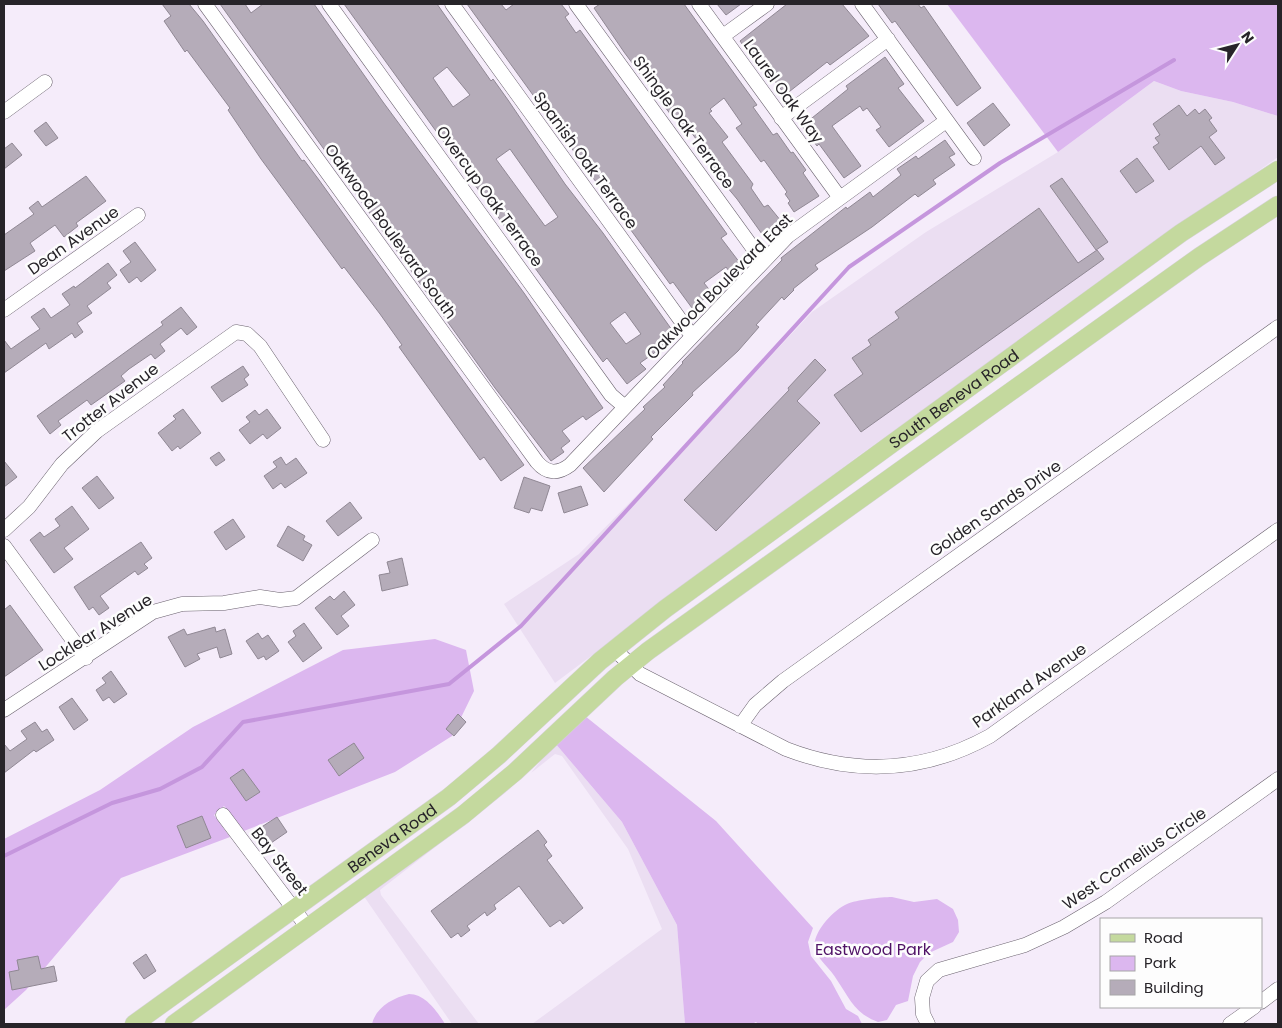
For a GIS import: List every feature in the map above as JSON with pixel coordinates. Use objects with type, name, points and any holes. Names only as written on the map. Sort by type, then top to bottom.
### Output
[{"type":"main road","name":"South Beneva Road","points":[[634,633],[1181,233],[1278,170]]},
{"type":"main road","name":"South Beneva Road","points":[[648,651],[1199,257],[1278,205]]},
{"type":"main road","name":"Beneva Road","points":[[134,1024],[453,793],[499,754],[561,695],[634,633]]},
{"type":"main road","name":"Beneva Road","points":[[174,1024],[463,815],[515,772],[648,651]]},
{"type":"street","name":"Oakwood Boulevard South","points":[[205,4],[536,462],[546,470],[554,472]]},
{"type":"street","name":"Overcup Oak Terrace","points":[[329,4],[611,395],[625,407]]},
{"type":"street","name":"Spanish Oak Terrace","points":[[452,4],[692,336]]},
{"type":"street","name":"Shingle Oak Terrace","points":[[576,4],[763,262]]},
{"type":"street","name":"Laurel Oak Way","points":[[699,4],[780,118],[840,198]]},
{"type":"street","points":[[723,36],[767,4]]},
{"type":"street","points":[[862,4],[974,158]]},
{"type":"street","points":[[780,118],[888,40]]},
{"type":"street","points":[[4,112],[45,82]]},
{"type":"street","name":"Oakwood Boulevard East","points":[[554,472],[570,465],[788,236],[946,120]]},
{"type":"street","name":"Dean Avenue","points":[[4,310],[138,215]]},
{"type":"street","name":"Golden Sands Drive","points":[[740,726],[755,705],[783,681],[1278,327]]},
{"type":"street","name":"Trotter Avenue","points":[[4,530],[29,507],[62,464],[97,431],[228,335],[236,332],[241,332],[254,339],[324,440]]},
{"type":"street","name":"Parkland Avenue","points":[[614,649],[640,674],[786,749],[836,764],[891,767],[949,755],[975,744],[1008,724],[1278,530]]},
{"type":"street","name":"Locklear Avenue","points":[[4,710],[86,658],[145,616],[162,608],[182,604],[224,603],[260,597],[280,600],[296,598],[372,540]]},
{"type":"street","points":[[4,546],[86,658]]},
{"type":"street","name":"West Cornelius Circle","points":[[928,1024],[922,1008],[924,989],[927,981],[940,970],[1026,945],[1064,927],[1097,907],[1278,779]]},
{"type":"street","name":"Bay Street","points":[[223,815],[308,928]]},
{"type":"street","points":[[1262,1001],[1278,989]]},
{"type":"street","points":[[1230,1024],[1253,1008]]},
{"type":"shaded area","points":[[1154,81],[1181,91],[1233,102],[1278,116],[1278,157],[861,454],[555,683],[504,604],[579,554],[706,425],[812,312],[926,232],[1058,152]]},
{"type":"shaded area","points":[[555,743],[622,822],[677,925],[685,1024],[532,1024],[662,929],[628,849],[562,756],[555,754],[531,773]]},
{"type":"shaded area","points":[[514,786],[380,890],[381,895],[479,1024],[452,1024],[363,895]]},
{"type":"green space","points":[[947,4],[1278,4],[1278,116],[1233,102],[1181,91],[1154,81],[1058,152]]},
{"type":"green space","points":[[435,639],[466,650],[474,691],[452,736],[395,772],[244,831],[224,806],[214,815],[230,837],[121,878],[26,990],[4,1010],[4,839],[100,790],[193,727],[343,650]]},
{"type":"green space","points":[[585,716],[716,821],[813,928],[808,942],[811,956],[831,981],[846,1009],[858,1016],[862,1024],[758,1024],[756,1022],[752,1024],[685,1024],[677,925],[622,822],[555,743]]},
{"type":"green space","name":"Eastwood Park","points":[[892,897],[914,902],[937,899],[953,909],[958,920],[959,932],[953,942],[929,953],[920,962],[913,976],[908,1001],[896,1005],[887,1020],[878,1022],[863,1014],[853,1005],[819,957],[815,949],[815,943],[816,936],[824,923],[841,907],[856,901]]},
{"type":"green space","points":[[409,994],[425,1000],[445,1024],[372,1024],[381,1008],[397,998]]},
{"type":"building","points":[[162,4],[189,4],[203,21],[302,161],[304,160],[319,180],[524,465],[501,481],[484,457],[480,460],[399,347],[402,345],[380,314],[344,267],[342,269],[261,159],[228,110],[230,108],[187,50],[185,52],[164,21],[171,16]]},
{"type":"building","points":[[220,4],[245,4],[251,13],[263,4],[314,4],[383,102],[524,293],[603,408],[586,420],[583,416],[562,431],[570,441],[561,448],[564,452],[551,461],[495,388]]},
{"type":"building","points":[[344,4],[437,4],[491,81],[493,79],[565,184],[603,233],[677,337],[640,363],[646,369],[627,384],[607,358],[603,362]],"holes":[[[447,67],[470,95],[453,107],[433,78]],[[510,149],[558,217],[545,226],[496,159]],[[625,312],[641,334],[626,344],[610,323]]]},
{"type":"building","points":[[467,4],[501,4],[506,10],[514,4],[561,4],[569,14],[565,17],[576,33],[580,30],[727,234],[721,238],[740,263],[729,271],[726,267],[704,283],[712,293],[692,308],[673,282],[670,284]]},
{"type":"building","points":[[600,4],[684,4],[757,105],[753,107],[773,135],[777,133],[806,170],[803,173],[819,196],[794,212],[788,203],[790,201],[785,194],[787,192],[764,160],[761,162],[736,128],[742,124],[724,98],[710,109],[712,111],[709,113],[728,137],[722,142],[753,184],[751,188],[764,207],[768,205],[781,221],[762,234],[737,199],[706,162],[710,158],[691,132],[688,134],[673,113],[671,115],[624,52],[594,8]]},
{"type":"building","points":[[717,4],[741,4],[726,15]]},
{"type":"building","points":[[787,4],[842,4],[869,36],[830,65],[827,62],[785,95],[760,60],[756,63],[740,41]]},
{"type":"building","points":[[878,4],[918,4],[921,8],[924,6],[981,88],[957,106],[895,21],[892,23]]},
{"type":"building","points":[[885,57],[904,84],[898,88],[924,121],[889,147],[876,130],[881,127],[867,108],[863,111],[860,106],[832,126],[861,166],[844,178],[819,144],[817,146],[802,126],[848,89],[846,86]]},
{"type":"building","points":[[993,103],[1010,125],[984,146],[967,123]]},
{"type":"building","points":[[1179,105],[1187,116],[1195,109],[1199,114],[1205,109],[1212,118],[1209,120],[1217,131],[1209,137],[1225,158],[1215,165],[1201,146],[1169,170],[1153,147],[1159,143],[1155,138],[1160,135],[1153,124]]},
{"type":"building","points":[[46,122],[58,138],[46,146],[34,131]]},
{"type":"building","points":[[945,140],[955,154],[949,157],[955,165],[933,180],[936,184],[918,197],[915,194],[872,227],[815,265],[818,269],[793,289],[784,300],[782,297],[756,325],[759,327],[738,351],[692,393],[693,395],[651,437],[653,439],[604,492],[583,468],[645,409],[643,407],[665,387],[663,385],[682,362],[782,260],[781,258],[846,207],[847,209],[870,192],[873,197],[901,175],[897,169],[916,156],[918,159]]},
{"type":"building","points":[[12,143],[22,155],[4,169],[4,149]]},
{"type":"building","points":[[1137,158],[1154,181],[1136,193],[1120,171]]},
{"type":"building","points":[[86,176],[106,201],[76,223],[78,226],[64,237],[55,225],[30,243],[35,251],[4,271],[4,235],[34,214],[29,208],[38,201],[42,207]]},
{"type":"building","points":[[1062,178],[1108,242],[1096,250],[1050,186]]},
{"type":"building","points":[[1039,208],[1078,263],[1097,250],[1104,259],[861,432],[834,395],[863,374],[852,358],[871,345],[868,340],[899,318],[895,312]]},
{"type":"building","points":[[135,242],[156,270],[141,282],[137,277],[129,283],[120,270],[131,262],[123,251]]},
{"type":"building","points":[[108,263],[117,275],[107,283],[111,288],[87,306],[92,313],[77,323],[83,332],[75,338],[72,333],[49,349],[46,343],[4,373],[4,340],[11,349],[40,329],[31,317],[44,308],[51,318],[70,305],[62,294],[74,286],[75,288]]},
{"type":"building","points":[[181,307],[197,327],[187,335],[181,328],[160,344],[165,351],[155,359],[151,354],[129,369],[121,376],[125,381],[91,405],[87,400],[58,421],[61,425],[50,434],[37,416],[163,325],[161,322]]},
{"type":"building","points":[[815,359],[826,370],[797,401],[820,423],[716,531],[684,500],[789,390],[788,388]]},
{"type":"building","points":[[243,366],[249,375],[244,379],[248,385],[222,402],[211,387]]},
{"type":"building","points":[[183,409],[201,433],[180,449],[178,446],[172,451],[158,433],[176,419],[173,416]]},
{"type":"building","points":[[267,409],[281,428],[267,439],[263,434],[250,444],[239,430],[250,422],[246,417],[255,410],[259,415]]},
{"type":"building","points":[[219,452],[225,460],[216,466],[210,458]]},
{"type":"building","points":[[281,457],[286,465],[296,458],[307,473],[285,488],[281,483],[273,489],[264,476],[277,467],[273,462]]},
{"type":"building","points":[[4,461],[17,477],[4,487]]},
{"type":"building","points":[[97,476],[114,498],[99,509],[82,488]]},
{"type":"building","points":[[524,477],[550,486],[542,511],[531,508],[529,513],[514,508]]},
{"type":"building","points":[[581,486],[588,505],[564,513],[558,493]]},
{"type":"building","points":[[350,502],[362,518],[338,536],[326,521]]},
{"type":"building","points":[[72,506],[89,529],[64,548],[73,559],[54,573],[30,540],[40,532],[44,537],[60,526],[55,519]]},
{"type":"building","points":[[233,519],[245,537],[226,550],[214,532]]},
{"type":"building","points":[[288,526],[305,536],[303,540],[312,545],[303,561],[277,546]]},
{"type":"building","points":[[141,542],[152,558],[144,564],[148,568],[138,575],[135,571],[100,596],[109,608],[99,615],[93,607],[89,610],[74,587]]},
{"type":"building","points":[[402,558],[408,585],[382,591],[379,575],[390,573],[387,562]]},
{"type":"building","points":[[344,591],[355,605],[341,616],[349,626],[337,635],[315,608],[330,596],[334,600]]},
{"type":"building","points":[[10,605],[43,650],[4,677],[4,610]]},
{"type":"building","points":[[304,623],[322,648],[303,662],[288,642],[296,636],[293,631]]},
{"type":"building","points":[[215,627],[216,632],[225,629],[232,654],[220,658],[217,647],[197,654],[200,659],[185,667],[168,637],[184,629],[187,635]]},
{"type":"building","points":[[258,633],[262,639],[268,635],[279,651],[266,660],[264,656],[258,659],[246,641]]},
{"type":"building","points":[[111,671],[127,694],[114,703],[109,697],[103,701],[96,690],[106,683],[102,678]]},
{"type":"building","points":[[72,698],[88,720],[74,730],[59,707]]},
{"type":"building","points":[[458,714],[466,722],[454,736],[446,729]]},
{"type":"building","points":[[35,722],[42,732],[47,729],[54,740],[36,752],[34,750],[4,773],[4,744],[10,751],[27,739],[21,731]]},
{"type":"building","points":[[354,743],[364,758],[339,776],[328,760]]},
{"type":"building","points":[[243,769],[260,792],[246,801],[230,778]]},
{"type":"building","points":[[202,816],[211,838],[186,848],[177,826]]},
{"type":"building","points":[[277,817],[287,832],[271,843],[260,828]]},
{"type":"building","points":[[538,830],[547,842],[544,845],[552,856],[547,860],[583,908],[563,924],[560,920],[550,927],[519,886],[494,905],[496,909],[487,916],[485,912],[467,926],[470,930],[461,937],[458,933],[451,938],[431,911]]},
{"type":"building","points":[[146,954],[156,971],[144,979],[133,963]]},
{"type":"building","points":[[38,956],[41,969],[54,966],[57,981],[12,990],[9,972],[19,970],[17,960]]},
{"type":"waterway","points":[[4,856],[112,803],[160,789],[202,767],[243,722],[449,684],[521,626],[849,267],[1000,163],[1174,60]]}]
